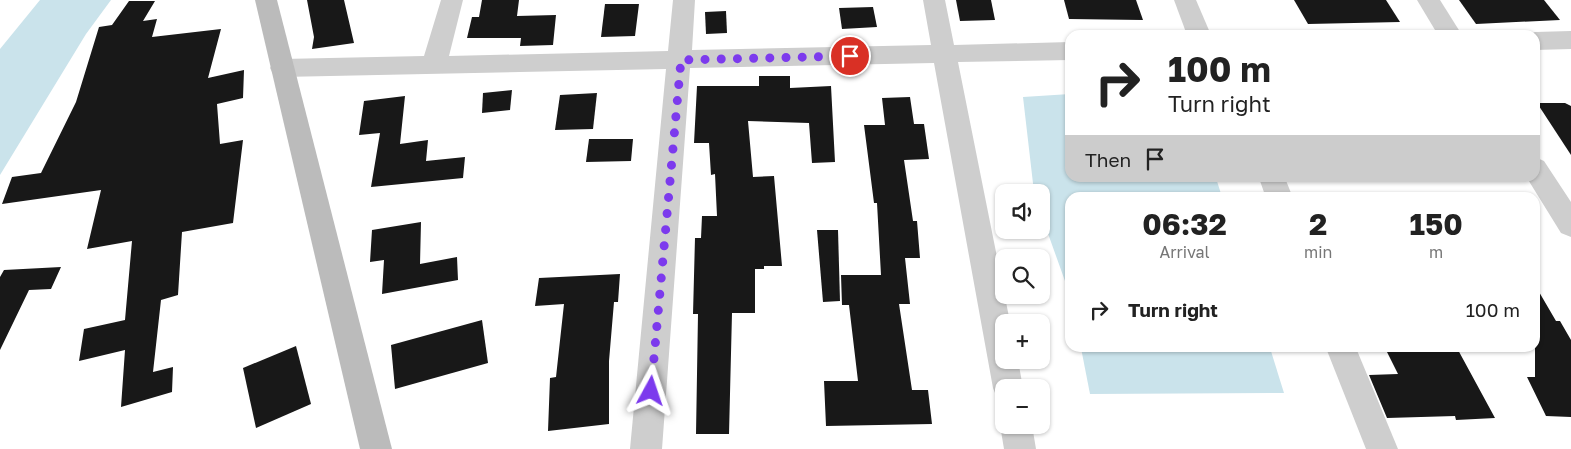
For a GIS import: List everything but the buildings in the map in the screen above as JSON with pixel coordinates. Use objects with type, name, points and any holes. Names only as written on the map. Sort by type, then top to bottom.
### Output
[{"type":"street","points":[[266,0],[376,449]]},
{"type":"street","points":[[434,65],[452,0]]},
{"type":"street","points":[[646,449],[681,60],[684,0]]},
{"type":"street","points":[[934,0],[1006,379]]},
{"type":"street","points":[[1185,0],[1197,30]]},
{"type":"street","points":[[1428,0],[1447,30]]},
{"type":"street","points":[[1540,41],[1571,40]]},
{"type":"street","points":[[282,68],[1065,51]]},
{"type":"street","points":[[1540,176],[1571,225]]},
{"type":"street","points":[[1343,352],[1382,449]]},
{"type":"street","points":[[1018,434],[1020,449]]},
{"type":"water","points":[[40,0],[111,0],[86,34],[0,175],[0,49]]},
{"type":"water","points":[[1065,94],[1065,182],[1217,182],[1220,192],[1065,192],[1065,281],[1050,239],[1050,184],[1033,184],[1023,97]]},
{"type":"water","points":[[1082,352],[1271,352],[1284,393],[1090,394]]},
{"type":"route","points":[[651,391],[681,60],[850,56]]}]
